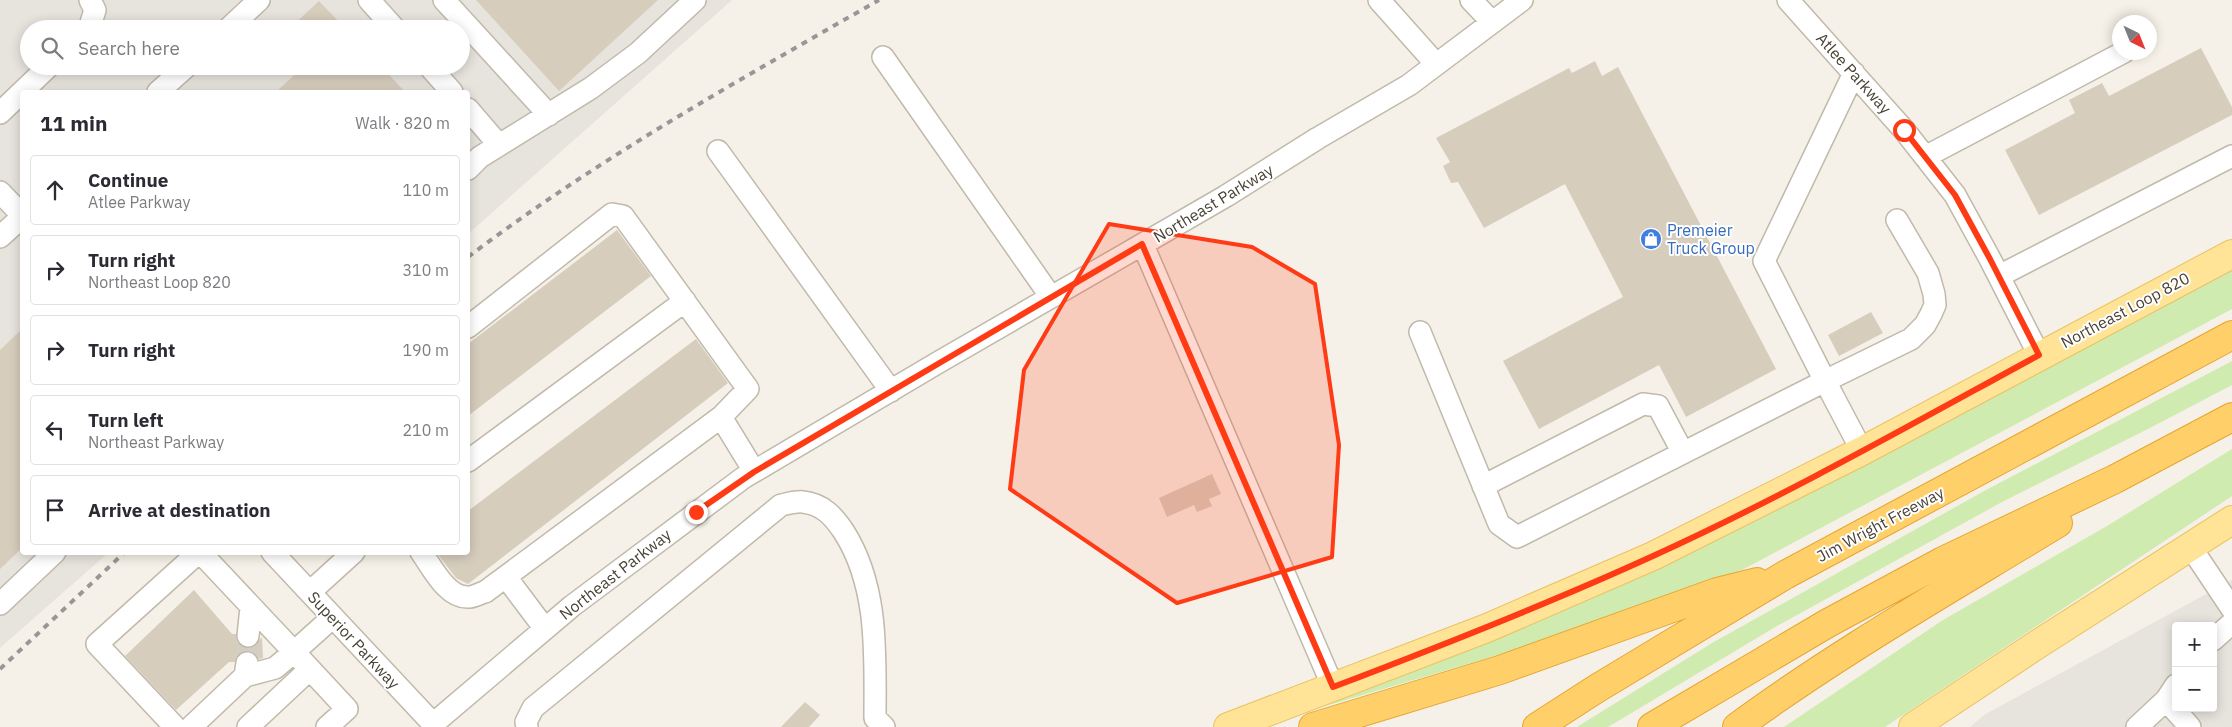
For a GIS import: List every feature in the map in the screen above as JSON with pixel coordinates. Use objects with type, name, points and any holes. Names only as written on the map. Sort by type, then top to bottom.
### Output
[{"type":"highway","name":"Jim Wright Freeway","points":[[1537,727],[1596,689],[1786,575],[2232,335]]},
{"type":"highway","points":[[1652,727],[1828,623],[1935,565],[2115,478],[2232,417]]},
{"type":"highway","points":[[1737,727],[1778,697],[1835,660],[2059,522],[2115,478]]},
{"type":"highway","points":[[1312,727],[1500,670],[1717,592],[1786,575]]},
{"type":"main road","name":"Northeast Loop 820","points":[[1228,727],[1488,628],[1653,556],[1862,451],[2039,355],[2232,254]]},
{"type":"main road","points":[[1913,727],[2232,520]]},
{"type":"street","points":[[238,20],[259,0]]},
{"type":"street","points":[[370,0],[387,20]]},
{"type":"street","points":[[444,0],[462,20]]},
{"type":"street","points":[[470,167],[480,157],[591,88],[638,53],[695,0]]},
{"type":"street","points":[[1379,0],[1436,64]]},
{"type":"street","points":[[1471,0],[1492,22]]},
{"type":"street","name":"Northeast Parkway","points":[[435,726],[545,629],[696,512],[754,472],[1226,196],[1318,138],[1409,85],[1522,0]]},
{"type":"street","name":"Atlee Parkway","points":[[1788,0],[1854,73],[1955,195],[2039,355]]},
{"type":"street","points":[[470,28],[549,115]]},
{"type":"street","points":[[883,57],[1051,297]]},
{"type":"street","points":[[1925,157],[2112,58]]},
{"type":"street","points":[[1854,73],[1764,261],[1862,451]]},
{"type":"street","points":[[24,90],[40,75]]},
{"type":"street","points":[[160,90],[177,75]]},
{"type":"street","points":[[437,75],[450,90]]},
{"type":"street","points":[[0,113],[20,94]]},
{"type":"street","points":[[470,111],[499,145]]},
{"type":"street","points":[[718,151],[891,391]]},
{"type":"street","points":[[1999,276],[2232,156]]},
{"type":"street","points":[[0,192],[20,214]]},
{"type":"street","points":[[423,555],[443,583],[457,595],[469,597],[485,592],[721,417],[748,389],[623,216],[612,214],[470,325]]},
{"type":"street","points":[[0,237],[20,218]]},
{"type":"street","points":[[1420,332],[1499,524],[1517,538],[1911,339],[1925,325],[1931,314],[1935,305],[1934,294],[1928,273],[1897,220]]},
{"type":"street","points":[[1142,244],[1333,687]]},
{"type":"street","points":[[470,460],[684,301]]},
{"type":"street","points":[[1483,486],[1643,404],[1658,406],[1683,453]]},
{"type":"street","points":[[721,417],[754,472]]},
{"type":"street","points":[[527,727],[526,722],[533,708],[780,505],[802,501],[822,507],[834,517],[852,544],[864,573],[872,610],[875,724]]},
{"type":"street","points":[[2190,546],[2232,609]]},
{"type":"street","points":[[0,604],[52,555]]},
{"type":"street","points":[[175,727],[97,644],[197,555]]},
{"type":"street","points":[[203,555],[347,709],[327,727]]},
{"type":"street","name":"Superior Parkway","points":[[275,555],[435,726]]},
{"type":"street","points":[[310,592],[351,555]]},
{"type":"street","points":[[506,577],[545,629]]},
{"type":"street","points":[[248,636],[251,607]]},
{"type":"street","points":[[191,727],[246,669],[275,668],[332,617]]},
{"type":"street","points":[[2217,636],[2232,623]]},
{"type":"street","points":[[248,727],[310,669]]},
{"type":"street","points":[[2137,727],[2171,692],[2190,727]]},
{"type":"highlighted area","points":[[1109,224],[1252,247],[1315,284],[1339,445],[1332,557],[1177,603],[1010,489],[1024,370]]},
{"type":"shaded area","points":[[0,0],[732,0],[470,232],[470,90],[20,90],[20,555],[106,555],[0,648]]},
{"type":"shaded area","points":[[2232,580],[2232,727],[1970,727],[1984,715]]},
{"type":"green space","points":[[2232,268],[2232,309],[1742,570],[1542,642],[1278,720]]},
{"type":"green space","points":[[2232,361],[2232,385],[2002,502],[1777,626],[1608,727],[1577,727],[1712,643],[1986,490]]},
{"type":"green space","points":[[2232,449],[2232,496],[1885,727],[1784,727],[1943,620],[2107,526]]},
{"type":"building","points":[[476,0],[658,0],[559,91]]},
{"type":"building","points":[[319,1],[337,20],[299,20]]},
{"type":"building","points":[[2201,48],[2232,107],[2232,115],[2039,215],[2005,150],[2075,113],[2069,100],[2102,83],[2109,96]]},
{"type":"building","name":"Premeier Truck Group","points":[[1595,61],[1602,76],[1618,67],[1776,369],[1686,417],[1659,365],[1539,429],[1503,361],[1623,297],[1565,184],[1484,228],[1458,182],[1451,183],[1443,166],[1450,162],[1436,138],[1569,68],[1572,73]]},
{"type":"building","points":[[294,75],[389,75],[403,90],[278,90]]},
{"type":"building","points":[[617,230],[651,276],[470,414],[470,342]]},
{"type":"building","points":[[1871,312],[1883,333],[1839,356],[1828,335]]},
{"type":"building","points":[[20,331],[20,550],[0,569],[0,350]]},
{"type":"building","points":[[696,339],[728,383],[468,584],[456,578],[438,555],[470,555],[470,509]]},
{"type":"building","points":[[1212,474],[1221,494],[1209,499],[1212,506],[1197,512],[1194,505],[1167,517],[1159,498]]},
{"type":"building","points":[[194,590],[232,634],[236,634],[237,642],[241,646],[253,648],[262,637],[263,658],[259,659],[249,651],[242,652],[237,656],[235,662],[229,662],[176,710],[125,656]]},
{"type":"building","points":[[805,702],[820,715],[809,727],[781,727]]},
{"type":"tunnel","points":[[248,636],[248,662]]},
{"type":"railway","points":[[470,256],[517,221],[617,154],[721,91],[879,0]]},
{"type":"railway","points":[[0,669],[122,555]]},
{"type":"place","name":"Premeier Truck Group","points":[[1651,239]]},
{"type":"route","points":[[696,512],[743,478],[1142,244],[1333,687],[1488,628],[1653,556],[1862,451],[2039,355],[1955,195],[1904,130]]}]
